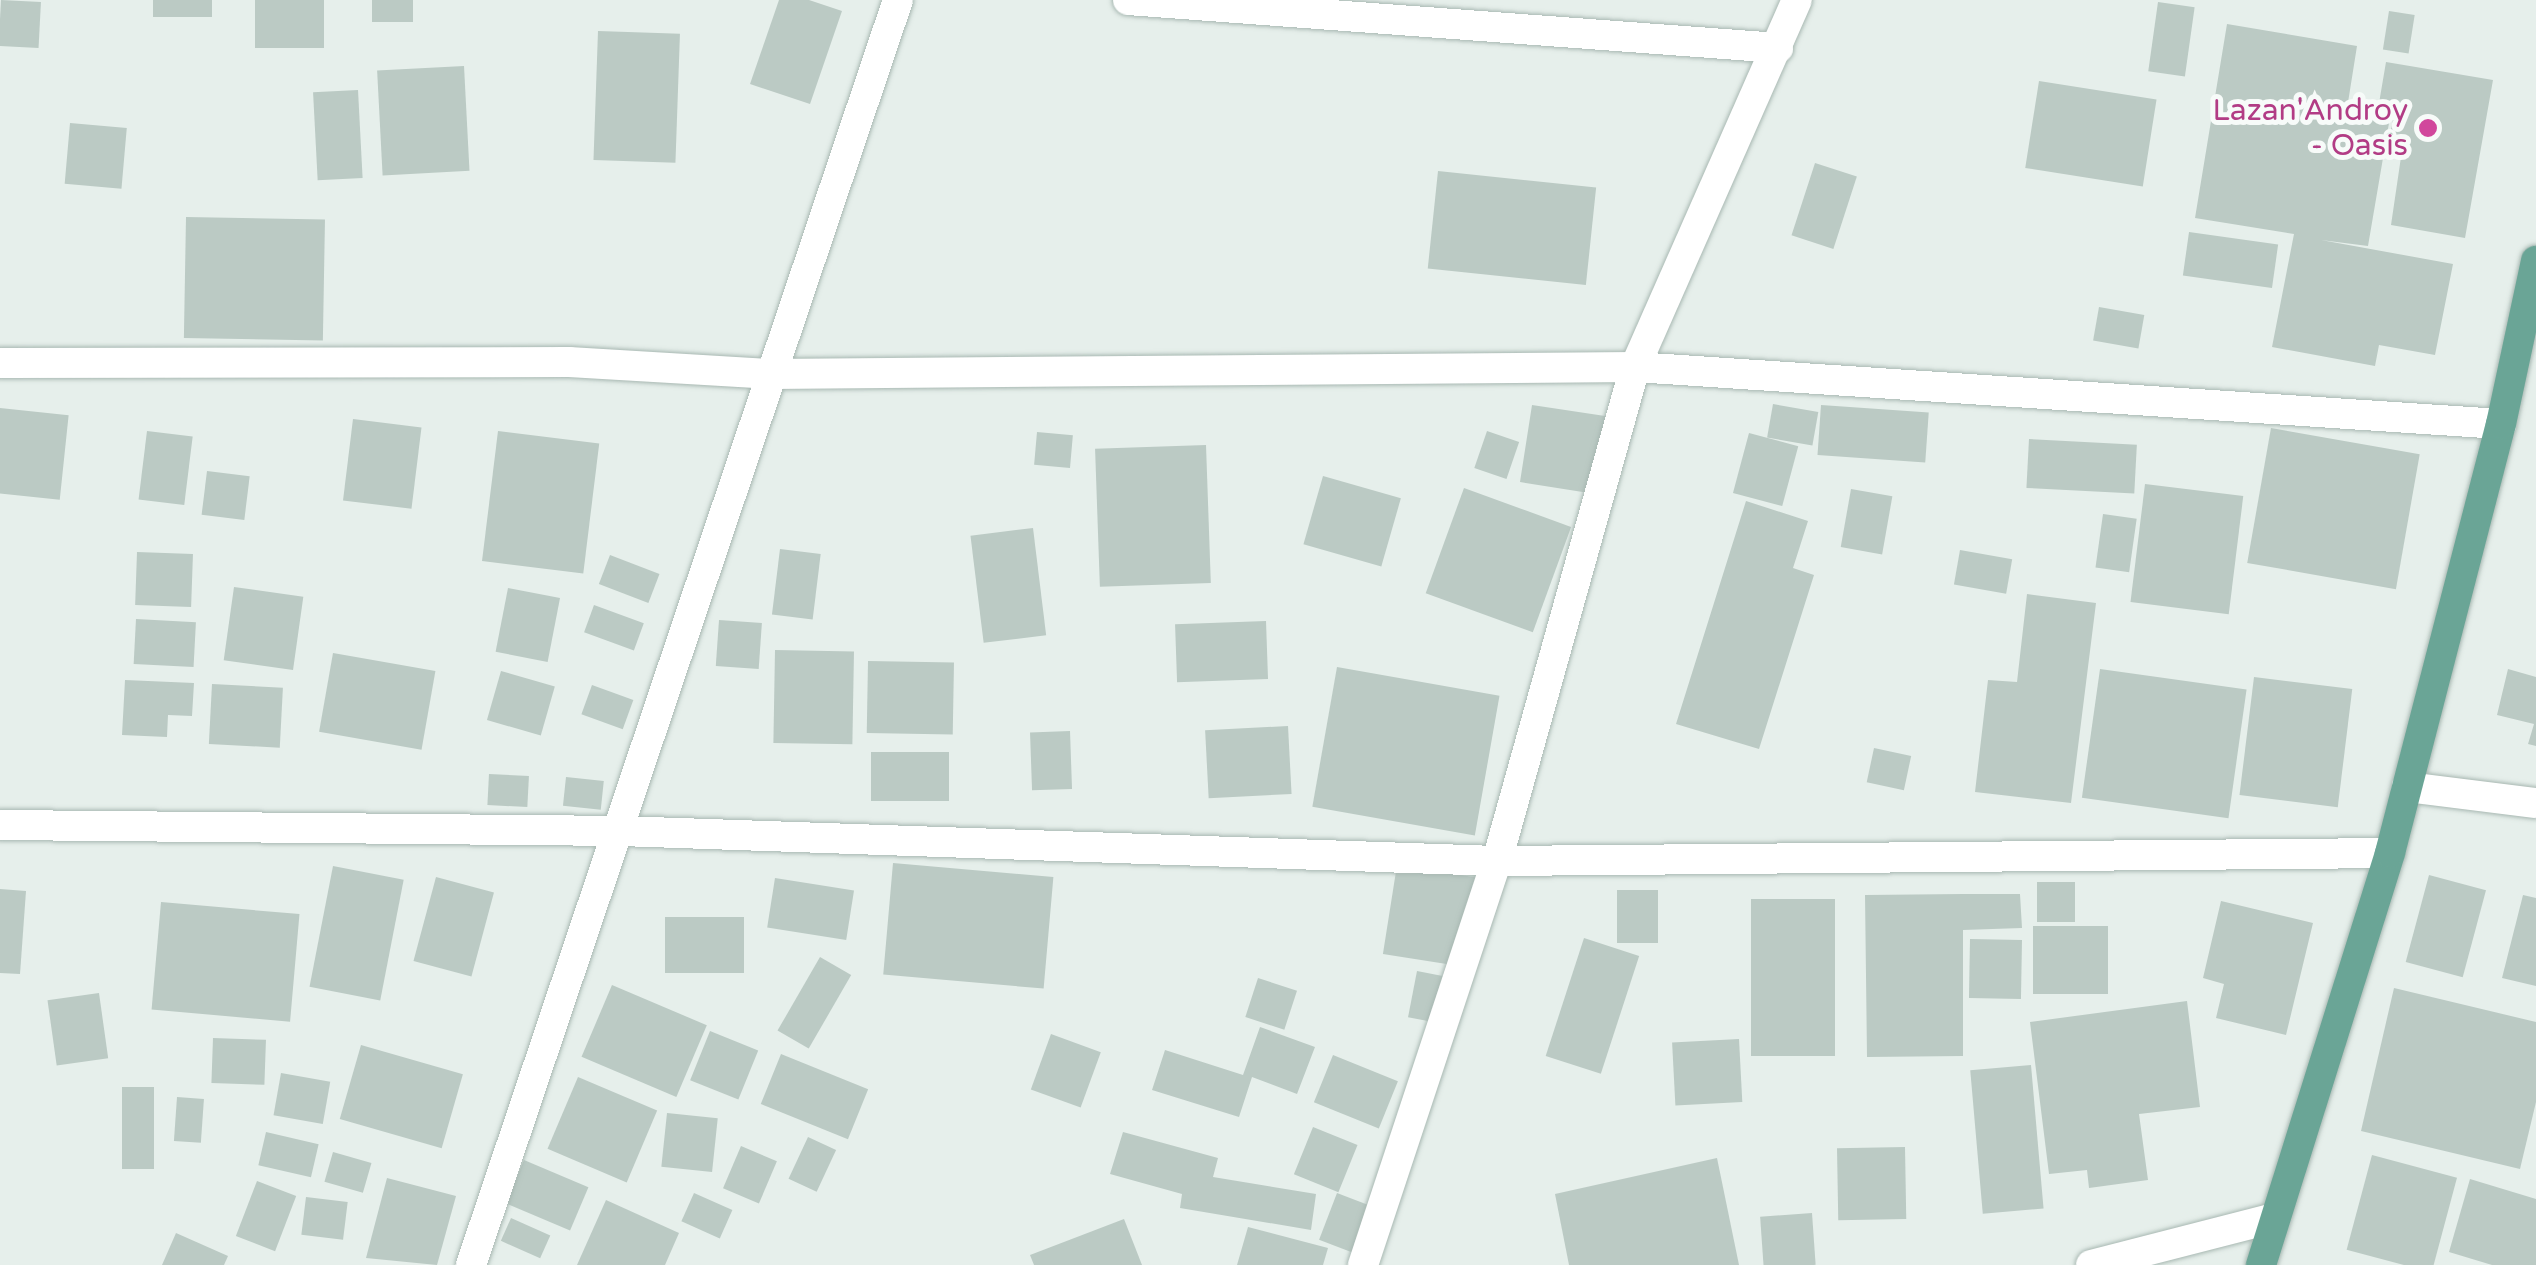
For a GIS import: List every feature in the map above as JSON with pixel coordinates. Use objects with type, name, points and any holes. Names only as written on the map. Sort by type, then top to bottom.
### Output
[{"type":"main road","points":[[2260,1265],[2390,853],[2501,424],[2536,261]]},
{"type":"street","points":[[471,1265],[898,0]]},
{"type":"street","points":[[1128,0],[1778,48]]},
{"type":"street","points":[[1363,1265],[1497,861],[1635,366],[1797,0]]},
{"type":"street","points":[[0,363],[570,362],[769,374],[1635,366],[2501,424]]},
{"type":"street","points":[[2407,787],[2536,803]]},
{"type":"street","points":[[0,824],[620,830],[1497,861],[2390,853]]},
{"type":"street","points":[[2091,1265],[2274,1218]]},
{"type":"building","points":[[1,0],[41,2],[39,48],[0,46]]},
{"type":"building","points":[[153,0],[212,0],[212,17],[153,17]]},
{"type":"building","points":[[255,0],[324,0],[324,48],[255,48]]},
{"type":"building","points":[[372,0],[413,0],[413,22],[372,22]]},
{"type":"building","points":[[779,0],[809,0],[842,11],[810,104],[750,84]]},
{"type":"building","points":[[2158,2],[2195,7],[2185,76],[2148,71]]},
{"type":"building","points":[[2389,11],[2415,15],[2409,54],[2383,50]]},
{"type":"building","points":[[2227,24],[2357,46],[2346,115],[2389,123],[2368,246],[2321,240],[2453,264],[2435,355],[2379,345],[2375,366],[2272,347],[2294,234],[2195,218]]},
{"type":"building","points":[[598,31],[680,34],[675,163],[593,160]]},
{"type":"building","points":[[2386,62],[2493,80],[2465,238],[2391,225],[2401,157],[2387,154],[2393,117],[2377,115]]},
{"type":"building","points":[[464,66],[469,171],[383,175],[377,71]]},
{"type":"building","points":[[2039,81],[2157,100],[2143,187],[2025,168]]},
{"type":"building","points":[[358,90],[363,178],[318,180],[313,92]]},
{"type":"building","points":[[70,123],[127,128],[121,189],[65,184]]},
{"type":"building","points":[[1815,163],[1857,177],[1833,249],[1792,235]]},
{"type":"building","points":[[1438,171],[1596,188],[1586,285],[1428,268]]},
{"type":"building","points":[[186,217],[325,219],[323,340],[184,338]]},
{"type":"building","points":[[2189,232],[2278,245],[2272,288],[2183,276]]},
{"type":"building","points":[[2099,307],[2144,315],[2138,348],[2093,340]]},
{"type":"building","points":[[1773,404],[1818,412],[1812,445],[1767,437]]},
{"type":"building","points":[[1532,405],[1605,416],[1608,496],[1520,482]]},
{"type":"building","points":[[1821,405],[1929,413],[1925,462],[1818,455]]},
{"type":"building","points":[[0,408],[69,415],[60,500],[0,493]]},
{"type":"building","points":[[353,419],[421,427],[411,509],[343,500]]},
{"type":"building","points":[[2271,428],[2420,454],[2396,589],[2247,563]]},
{"type":"building","points":[[147,431],[193,437],[184,505],[139,499]]},
{"type":"building","points":[[498,431],[599,443],[583,573],[482,561]]},
{"type":"building","points":[[1487,431],[1519,442],[1506,479],[1474,468]]},
{"type":"building","points":[[1037,432],[1073,435],[1070,468],[1034,465]]},
{"type":"building","points":[[1749,433],[1798,446],[1782,506],[1733,493]]},
{"type":"building","points":[[2029,439],[2137,445],[2134,494],[2026,488]]},
{"type":"building","points":[[1206,445],[1211,583],[1100,587],[1095,449]]},
{"type":"building","points":[[207,471],[250,476],[244,520],[202,515]]},
{"type":"building","points":[[1323,476],[1401,498],[1381,567],[1303,544]]},
{"type":"building","points":[[2145,484],[2243,496],[2229,614],[2130,602]]},
{"type":"building","points":[[1464,488],[1571,527],[1533,632],[1426,593]]},
{"type":"building","points":[[1851,489],[1892,496],[1882,554],[1841,547]]},
{"type":"building","points":[[1746,501],[1808,521],[1793,568],[1814,575],[1759,749],[1676,724]]},
{"type":"building","points":[[2103,514],[2137,519],[2129,572],[2095,567]]},
{"type":"building","points":[[1033,528],[1046,635],[984,643],[970,536]]},
{"type":"building","points":[[780,549],[821,554],[813,620],[772,615]]},
{"type":"building","points":[[1960,550],[2012,559],[2006,594],[1954,584]]},
{"type":"building","points":[[137,552],[193,554],[191,607],[135,605]]},
{"type":"building","points":[[610,555],[659,574],[648,603],[599,584]]},
{"type":"building","points":[[234,587],[303,597],[293,670],[224,660]]},
{"type":"building","points":[[508,588],[560,598],[548,662],[496,652]]},
{"type":"building","points":[[2027,594],[2096,603],[2071,803],[1975,792],[1988,680],[2017,682]]},
{"type":"building","points":[[594,605],[644,623],[634,650],[584,632]]},
{"type":"building","points":[[136,619],[196,622],[194,667],[134,664]]},
{"type":"building","points":[[719,620],[762,623],[759,669],[716,666]]},
{"type":"building","points":[[1266,621],[1268,679],[1177,682],[1175,624]]},
{"type":"building","points":[[775,650],[854,651],[852,744],[773,743]]},
{"type":"building","points":[[333,653],[435,671],[422,750],[319,732]]},
{"type":"building","points":[[868,661],[954,663],[953,734],[867,733]]},
{"type":"building","points":[[1337,667],[1499,696],[1475,835],[1312,807]]},
{"type":"building","points":[[2100,669],[2247,690],[2228,818],[2082,798]]},
{"type":"building","points":[[2508,669],[2536,677],[2536,746],[2528,744],[2534,724],[2497,715]]},
{"type":"building","points":[[501,671],[555,686],[541,735],[487,720]]},
{"type":"building","points":[[2254,677],[2352,689],[2338,807],[2239,795]]},
{"type":"building","points":[[125,680],[194,683],[192,716],[168,715],[167,737],[122,735]]},
{"type":"building","points":[[212,684],[283,688],[280,748],[209,744]]},
{"type":"building","points":[[592,685],[633,700],[623,729],[581,714]]},
{"type":"building","points":[[1288,726],[1292,794],[1209,798],[1205,730]]},
{"type":"building","points":[[1070,731],[1072,789],[1032,790],[1030,732]]},
{"type":"building","points":[[1874,748],[1911,756],[1904,790],[1867,782]]},
{"type":"building","points":[[871,752],[949,752],[949,801],[871,801]]},
{"type":"building","points":[[489,774],[529,776],[527,807],[487,805]]},
{"type":"building","points":[[566,777],[604,781],[601,810],[563,806]]},
{"type":"building","points":[[893,863],[1053,877],[1044,989],[883,975]]},
{"type":"building","points":[[1397,865],[1483,879],[1469,968],[1383,954]]},
{"type":"building","points":[[333,866],[404,880],[380,1000],[310,987]]},
{"type":"building","points":[[2429,875],[2486,890],[2463,977],[2406,962]]},
{"type":"building","points":[[436,877],[494,893],[471,977],[413,961]]},
{"type":"building","points":[[775,878],[854,891],[846,940],[767,927]]},
{"type":"building","points":[[2037,882],[2075,882],[2075,922],[2037,922]]},
{"type":"building","points":[[0,889],[26,891],[20,974],[0,973]]},
{"type":"building","points":[[1617,890],[1658,890],[1658,943],[1617,943]]},
{"type":"building","points":[[2020,894],[2022,928],[1963,930],[1963,1056],[1867,1057],[1865,895]]},
{"type":"building","points":[[2523,895],[2536,898],[2536,986],[2502,978]]},
{"type":"building","points":[[1751,899],[1835,899],[1835,1056],[1751,1056]]},
{"type":"building","points":[[2221,901],[2313,923],[2286,1035],[2216,1018],[2224,984],[2203,978]]},
{"type":"building","points":[[161,902],[299,914],[290,1022],[152,1010]]},
{"type":"building","points":[[665,917],[744,917],[744,973],[665,973]]},
{"type":"building","points":[[2033,926],[2108,926],[2108,994],[2033,994]]},
{"type":"building","points":[[1584,938],[1639,956],[1601,1074],[1546,1056]]},
{"type":"building","points":[[1970,939],[2022,940],[2021,999],[1969,998]]},
{"type":"building","points":[[820,957],[851,975],[809,1049],[778,1031]]},
{"type":"building","points":[[1417,971],[1463,980],[1454,1026],[1408,1017]]},
{"type":"building","points":[[1258,978],[1297,991],[1284,1030],[1245,1017]]},
{"type":"building","points":[[612,985],[707,1025],[676,1097],[582,1057]]},
{"type":"building","points":[[2394,988],[2536,1022],[2536,1102],[2520,1169],[2361,1131]]},
{"type":"building","points":[[99,993],[108,1058],[57,1066],[48,1000]]},
{"type":"building","points":[[2187,1001],[2200,1107],[2139,1114],[2148,1180],[2089,1188],[2087,1170],[2049,1174],[2030,1022]]},
{"type":"building","points":[[1260,1027],[1315,1047],[1297,1094],[1252,1077],[1239,1117],[1152,1090],[1165,1050],[1243,1075]]},
{"type":"building","points":[[710,1031],[758,1050],[738,1100],[690,1080]]},
{"type":"building","points":[[1051,1034],[1101,1052],[1081,1108],[1031,1089]]},
{"type":"building","points":[[213,1038],[266,1040],[264,1085],[211,1083]]},
{"type":"building","points":[[1739,1039],[1742,1102],[1675,1105],[1672,1043]]},
{"type":"building","points":[[361,1045],[463,1074],[442,1148],[340,1119]]},
{"type":"building","points":[[781,1054],[868,1089],[848,1139],[761,1104]]},
{"type":"building","points":[[1333,1055],[1398,1081],[1379,1129],[1314,1102]]},
{"type":"building","points":[[2031,1065],[2044,1208],[1983,1214],[1970,1070]]},
{"type":"building","points":[[281,1073],[330,1082],[323,1124],[274,1115]]},
{"type":"building","points":[[578,1077],[657,1111],[627,1182],[548,1149]]},
{"type":"building","points":[[122,1087],[154,1087],[154,1169],[122,1169]]},
{"type":"building","points":[[177,1097],[204,1099],[201,1143],[174,1141]]},
{"type":"building","points":[[667,1113],[718,1118],[712,1172],[661,1167]]},
{"type":"building","points":[[1313,1127],[1358,1145],[1338,1192],[1294,1174]]},
{"type":"building","points":[[266,1132],[319,1144],[311,1177],[258,1165]]},
{"type":"building","points":[[1123,1132],[1218,1158],[1213,1177],[1316,1194],[1311,1230],[1180,1208],[1182,1194],[1110,1174]]},
{"type":"building","points":[[808,1137],[836,1150],[817,1192],[789,1179]]},
{"type":"building","points":[[741,1146],[777,1161],[759,1204],[723,1188]]},
{"type":"building","points":[[1905,1147],[1906,1219],[1838,1220],[1837,1148]]},
{"type":"building","points":[[333,1152],[371,1163],[363,1193],[324,1182]]},
{"type":"building","points":[[2372,1155],[2457,1178],[2434,1265],[2404,1265],[2347,1250]]},
{"type":"building","points":[[1717,1158],[1739,1265],[1569,1265],[1555,1194]]},
{"type":"building","points":[[524,1160],[588,1187],[570,1231],[506,1203]]},
{"type":"building","points":[[387,1178],[456,1196],[437,1265],[366,1258]]},
{"type":"building","points":[[2470,1179],[2536,1199],[2536,1265],[2492,1265],[2449,1252]]},
{"type":"building","points":[[257,1181],[296,1196],[275,1251],[236,1236]]},
{"type":"building","points":[[694,1193],[732,1210],[720,1238],[681,1221]]},
{"type":"building","points":[[1337,1193],[1391,1214],[1373,1260],[1319,1240]]},
{"type":"building","points":[[306,1197],[348,1202],[343,1240],[301,1235]]},
{"type":"building","points":[[606,1200],[679,1233],[665,1265],[577,1265]]},
{"type":"building","points":[[1812,1213],[1816,1265],[1764,1265],[1760,1217]]},
{"type":"building","points":[[511,1218],[550,1235],[540,1258],[501,1241]]},
{"type":"building","points":[[1124,1219],[1142,1265],[1034,1265],[1030,1255]]},
{"type":"building","points":[[1248,1227],[1328,1248],[1323,1265],[1237,1265]]},
{"type":"building","points":[[176,1233],[228,1256],[224,1265],[162,1265]]},
{"type":"place","name":"Lazan'Androy - Oasis","points":[[2428,128]]}]
